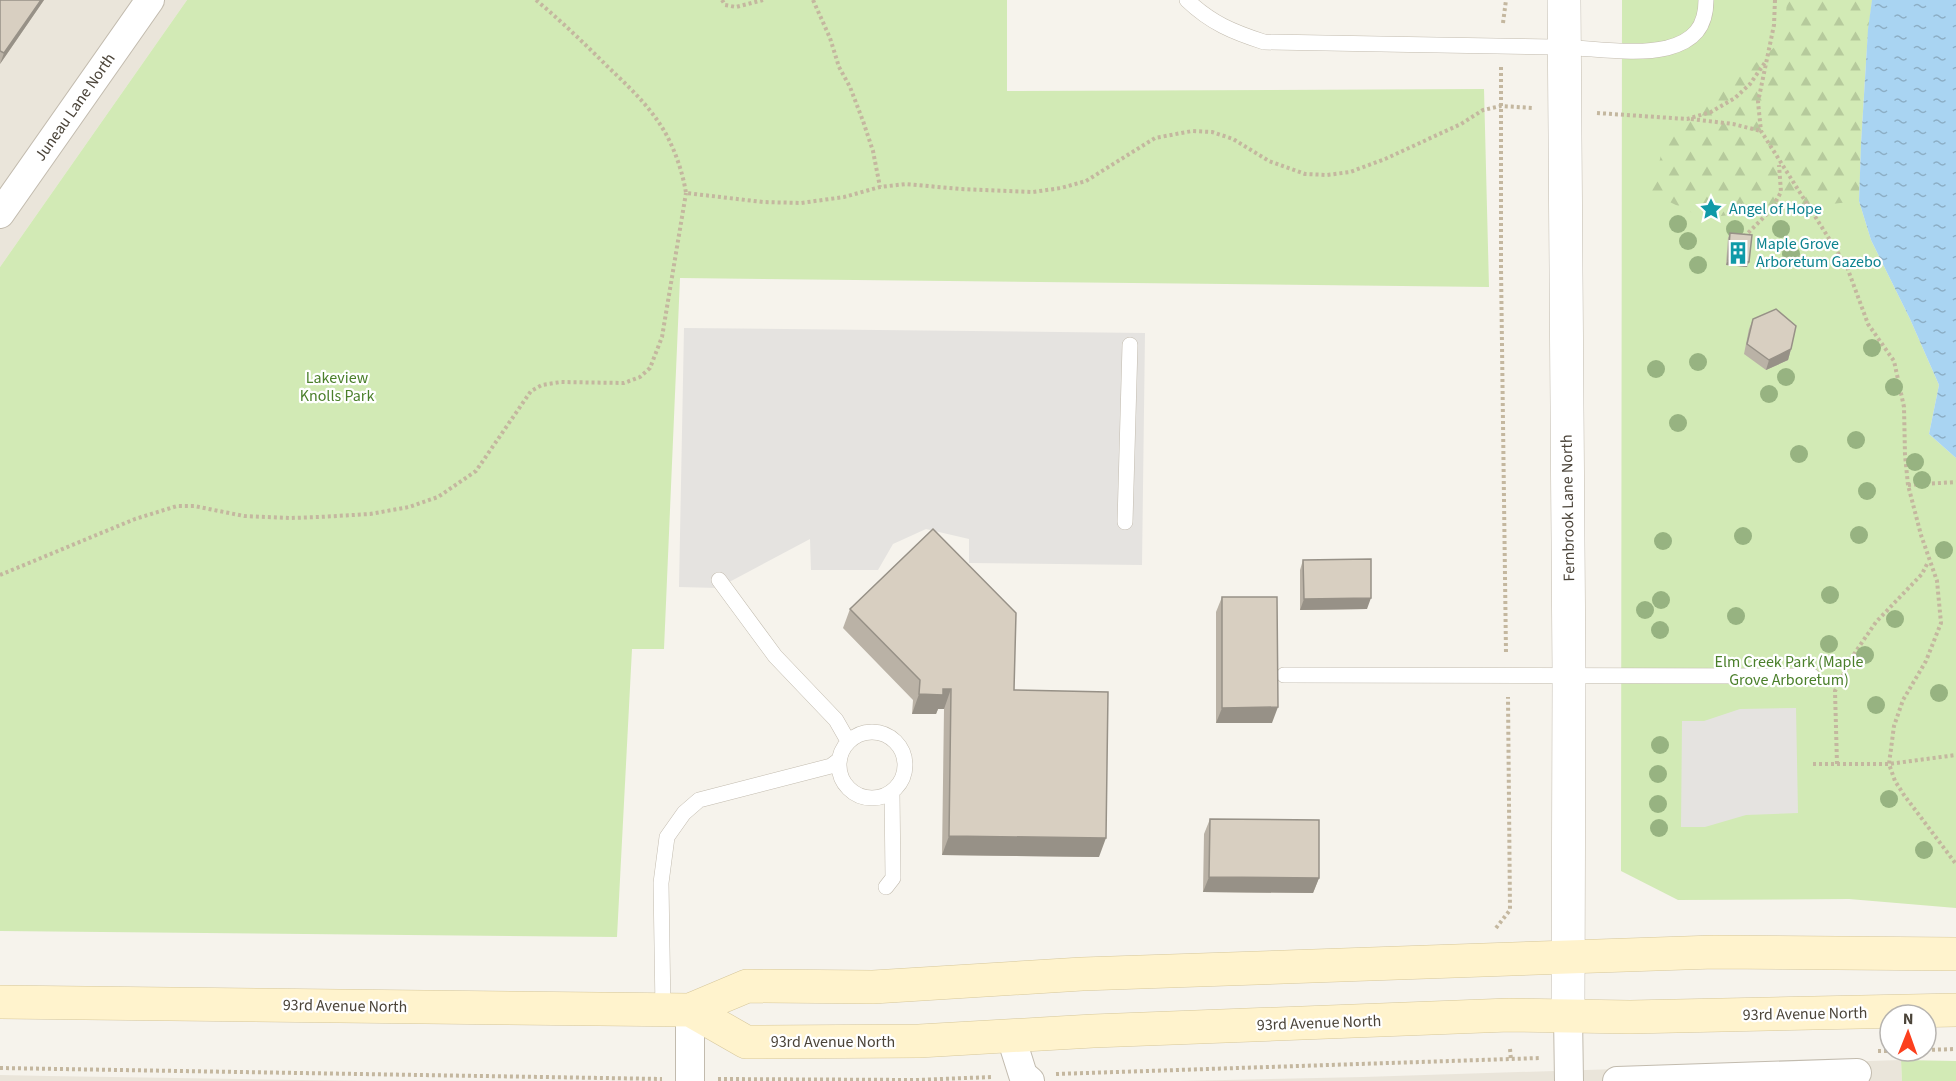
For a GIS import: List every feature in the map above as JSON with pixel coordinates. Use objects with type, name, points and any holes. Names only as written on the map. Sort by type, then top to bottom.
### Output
[{"type":"main road","name":"93rd Avenue North","points":[[0,1002],[676,1010],[747,986],[873,987],[1082,974],[1714,952],[1956,954]]},
{"type":"main road","name":"93rd Avenue North","points":[[676,1010],[747,1042],[920,1041],[1151,1029],[1509,1015],[1642,1017],[1956,1011]]},
{"type":"street","name":"Juneau Lane North","points":[[0,214],[150,0]]},
{"type":"street","name":"Fernbrook Lane North","points":[[1564,0],[1569,675],[1568,1016]]},
{"type":"street","points":[[676,1010],[690,1081]]},
{"type":"street","points":[[1568,1016],[1569,1081]]},
{"type":"street","points":[[1011,1037],[1023,1075],[1030,1081]]},
{"type":"street","points":[[1617,1081],[1650,1078],[1857,1074]]},
{"type":"lane","points":[[1186,0],[1199,12],[1230,31],[1264,42],[1564,47],[1632,51],[1668,48],[1695,36],[1706,17],[1706,0]]},
{"type":"lane","points":[[1125,522],[1130,345]]},
{"type":"lane","points":[[719,580],[775,656],[836,720],[848,741]]},
{"type":"lane","points":[[1284,675],[1812,676]]},
{"type":"lane","points":[[879,732],[889,736],[903,753],[904,774],[892,792],[882,797],[860,796],[843,782],[839,771],[839,760],[848,741],[857,735],[879,732]]},
{"type":"lane","points":[[676,1010],[661,883],[667,837],[684,813],[699,800],[831,766],[839,760]]},
{"type":"lane","points":[[886,887],[893,878],[892,792]]},
{"type":"path","points":[[0,575],[135,519],[177,506],[194,506],[244,516],[309,518],[370,514],[409,507],[438,497],[476,471],[531,391],[542,385],[561,382],[624,383],[640,378],[650,368],[662,337],[686,193],[683,176],[668,137],[654,115],[636,94],[536,0]]},
{"type":"path","points":[[722,0],[725,5],[736,7],[763,0]]},
{"type":"path","points":[[813,0],[863,121],[873,151],[880,186]]},
{"type":"path","points":[[1496,928],[1510,910],[1501,268],[1502,46],[1506,0]]},
{"type":"path","points":[[1775,0],[1774,25],[1758,102],[1761,131],[1847,267],[1868,324],[1894,361],[1904,407],[1908,485],[1929,562],[1937,581],[1941,623],[1926,661],[1903,700],[1894,726],[1889,764],[1895,781],[1904,795],[1956,864]]},
{"type":"path","points":[[1688,119],[1711,112],[1735,98],[1750,84],[1766,61]]},
{"type":"path","points":[[686,193],[763,202],[801,203],[844,196],[880,186],[906,184],[1033,192],[1086,181],[1155,138],[1192,131],[1212,132],[1233,140],[1269,161],[1305,174],[1327,175],[1350,172],[1384,159],[1461,124],[1483,110],[1501,106],[1521,107]]},
{"type":"path","points":[[1600,113],[1688,119],[1732,124],[1761,131]]},
{"type":"path","points":[[1743,237],[1771,210],[1780,192],[1779,162]]},
{"type":"path","points":[[1908,485],[1956,482]]},
{"type":"path","points":[[1837,764],[1835,691],[1852,657],[1876,622],[1922,574],[1929,562]]},
{"type":"path","points":[[1813,764],[1889,764],[1956,755]]},
{"type":"path","points":[[1510,1049],[1511,1060]]},
{"type":"path","points":[[1938,1050],[1956,1049]]},
{"type":"shaded area","points":[[0,0],[187,0],[0,267]]},
{"type":"shaded area","points":[[684,328],[1145,333],[1142,565],[969,563],[969,539],[926,529],[893,544],[878,570],[811,570],[810,539],[718,588],[679,587]]},
{"type":"shaded area","points":[[1796,708],[1798,813],[1746,815],[1705,827],[1681,827],[1682,721],[1704,721],[1740,709]]},
{"type":"shaded area","points":[[1878,1061],[1878,1063],[1901,1063],[1902,1081],[1179,1081]]},
{"type":"shaded area","points":[[0,1075],[48,1076],[364,1081],[0,1081]]},
{"type":"green space","name":"Lakeview Knolls Park","points":[[187,0],[1007,0],[1007,91],[1484,89],[1489,287],[680,278],[664,649],[632,649],[617,937],[0,931],[0,267]]},
{"type":"green space","name":"Elm Creek Park (Maple Grove Arboretum)","points":[[1622,0],[1872,0],[1868,29],[1859,201],[1871,240],[1939,385],[1929,434],[1956,458],[1956,908],[1849,899],[1678,900],[1621,871]]},
{"type":"green space","points":[[1787,0],[1872,0],[1864,75],[1859,201],[1703,218],[1651,193],[1664,144],[1784,39]]},
{"type":"green space","points":[[1956,1061],[1956,1081],[1902,1081],[1901,1063]]},
{"type":"water","points":[[1872,0],[1956,0],[1956,458],[1929,434],[1939,385],[1871,240],[1859,201],[1868,29]]},
{"type":"building","points":[[0,0],[41,0],[4,53],[0,51]]},
{"type":"building","name":"Maple Grove Arboretum Gazebo","points":[[1730,233],[1752,235],[1749,262],[1728,260]]},
{"type":"building","points":[[1776,309],[1796,326],[1791,349],[1769,360],[1747,344],[1753,319]]},
{"type":"building","points":[[933,529],[1016,613],[1014,690],[1108,692],[1106,838],[949,836],[951,689],[943,689],[943,695],[919,694],[920,680],[850,609]]},
{"type":"building","points":[[1371,559],[1371,598],[1304,599],[1303,560]]},
{"type":"building","points":[[1222,597],[1277,597],[1278,707],[1222,708]]},
{"type":"building","points":[[1210,819],[1319,820],[1319,878],[1209,877]]},
{"type":"place","name":"Angel of Hope","points":[[1711,209]]},
{"type":"place","name":"Maple Grove Arboretum Gazebo","points":[[1738,253]]}]
